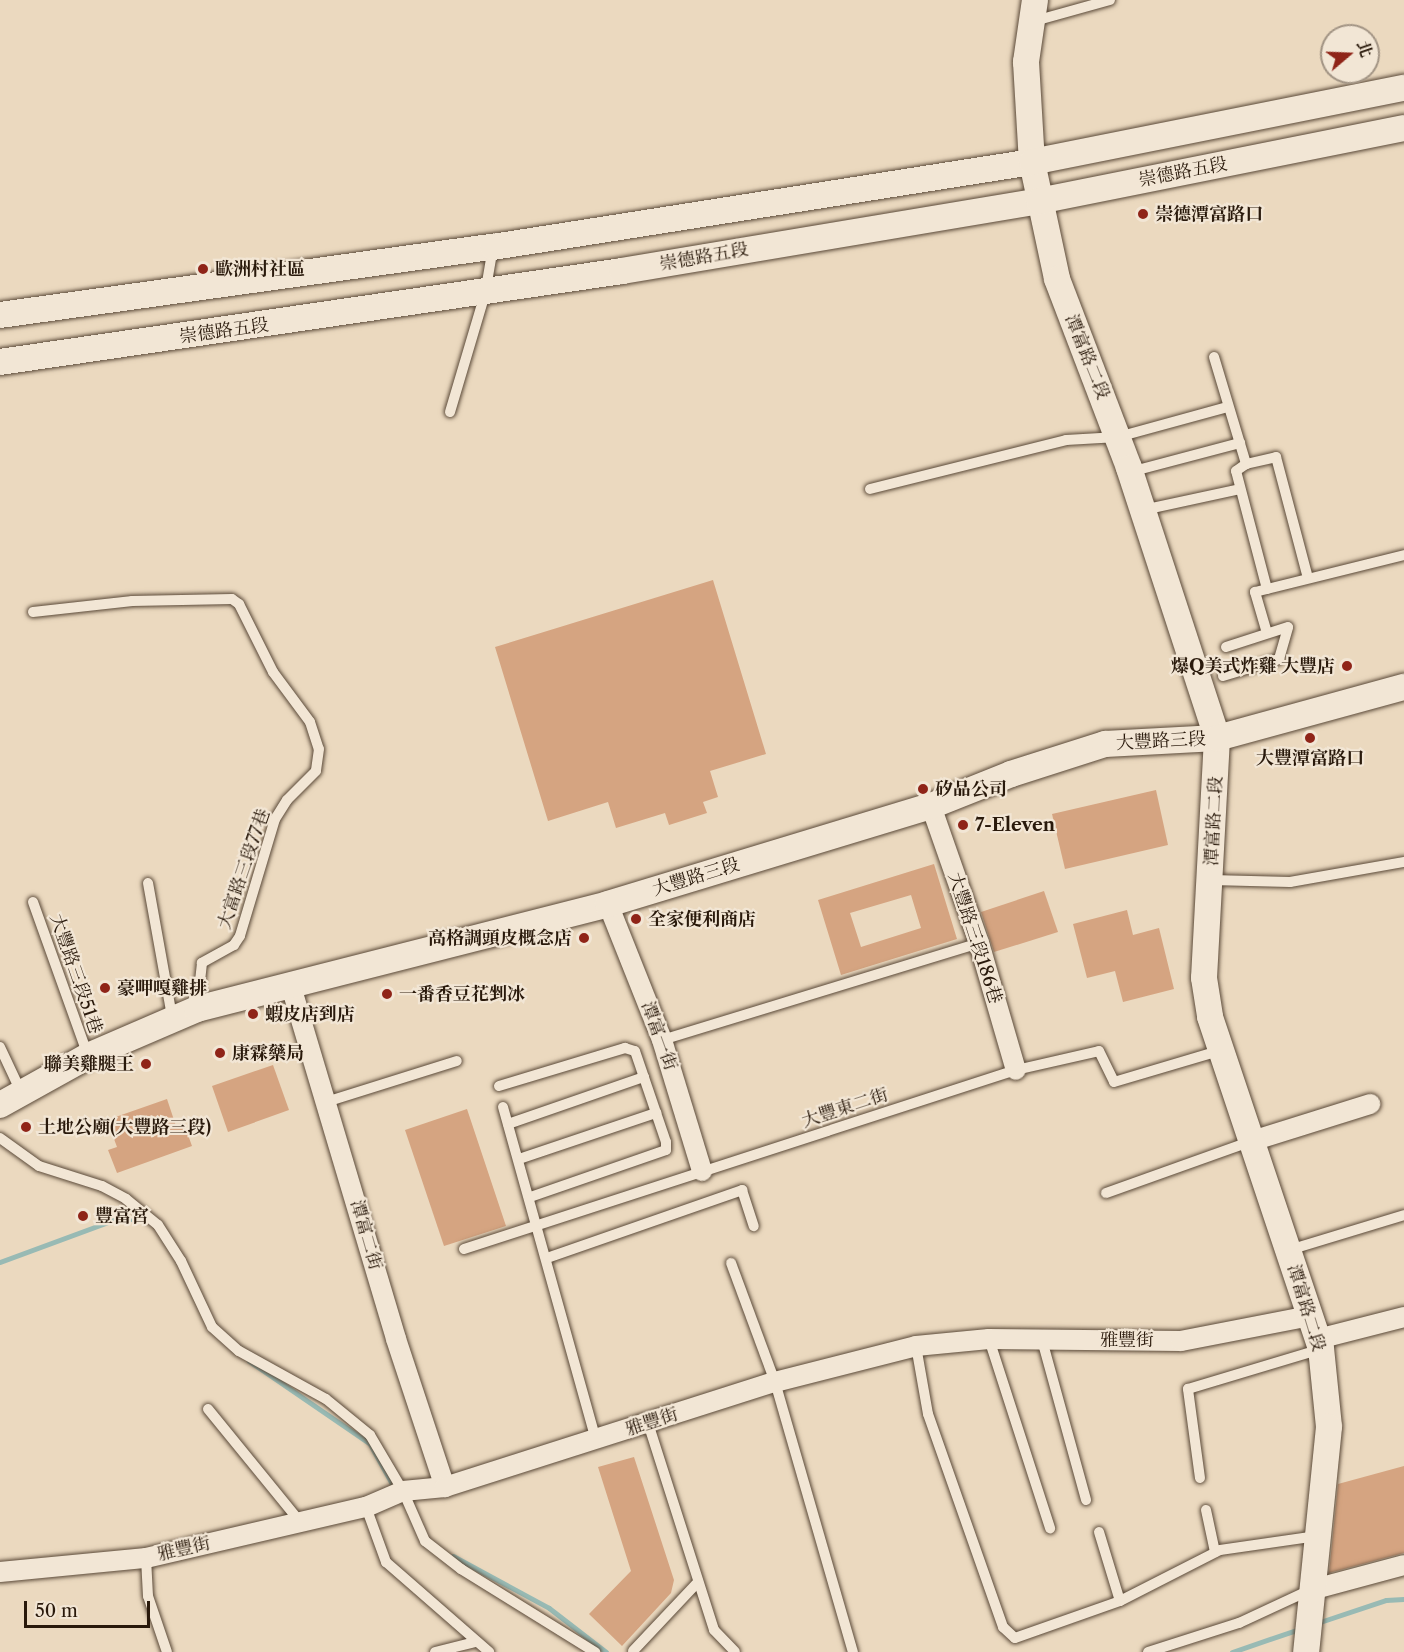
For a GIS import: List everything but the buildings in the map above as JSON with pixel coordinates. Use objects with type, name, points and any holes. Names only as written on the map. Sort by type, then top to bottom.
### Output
[{"type":"street","name":"潭富路二段","points":[[1033,11],[1026,62],[1032,162],[1057,279],[1118,437],[1217,738],[1204,978],[1210,1017],[1316,1334],[1329,1426],[1320,1536],[1311,1590],[1306,1652]]},
{"type":"street","points":[[0,315],[493,248],[1032,162],[1404,88]]},
{"type":"street","name":"崇德路五段","points":[[0,362],[485,294],[1039,201],[1404,128]]},
{"type":"street","name":"大豐路三段","points":[[11,1100],[88,1056],[172,1017],[197,1009],[290,983],[608,904],[931,806],[1011,774],[1105,744],[1217,738],[1404,687]]},
{"type":"street","name":"大豐路三段186巷","points":[[931,806],[979,943],[1016,1070]]},
{"type":"street","name":"潭富一街","points":[[608,904],[662,1040],[702,1171]]},
{"type":"street","name":"潭富二街","points":[[290,983],[445,1487]]},
{"type":"street","points":[[1252,1141],[1370,1104]]},
{"type":"street","name":"雅豐街","points":[[0,1572],[146,1558],[366,1508],[403,1491],[445,1487],[776,1382],[916,1346],[988,1339],[1181,1341],[1316,1334],[1404,1317]]},
{"type":"street","points":[[1311,1590],[1404,1565]]},
{"type":"lane","points":[[1033,11],[1110,0]]},
{"type":"lane","points":[[450,412],[485,294],[493,248]]},
{"type":"lane","points":[[1214,357],[1246,464]]},
{"type":"lane","points":[[870,489],[1066,440],[1118,437],[1228,407]]},
{"type":"lane","points":[[1130,472],[1240,444]]},
{"type":"lane","points":[[1267,589],[1236,471],[1246,464],[1276,457],[1308,578]]},
{"type":"lane","points":[[1143,510],[1240,489]]},
{"type":"lane","points":[[1267,633],[1255,592],[1404,555]]},
{"type":"lane","name":"大富路三段77巷","points":[[33,612],[132,602],[232,599],[239,604],[273,672],[310,722],[318,749],[316,771],[287,800],[275,819],[240,936],[234,945],[202,963],[197,1009]]},
{"type":"lane","points":[[1223,676],[1279,659],[1288,627],[1226,646]]},
{"type":"lane","points":[[1211,880],[1290,882],[1404,862]]},
{"type":"lane","points":[[148,883],[172,1017]]},
{"type":"lane","name":"大豐路三段51巷","points":[[33,902],[88,1056]]},
{"type":"lane","points":[[662,1040],[979,943]]},
{"type":"lane","points":[[0,1047],[11,1100]]},
{"type":"lane","points":[[499,1086],[625,1048],[635,1051],[656,1113],[666,1150],[530,1197]]},
{"type":"lane","name":"大豐東二街","points":[[464,1249],[1016,1070],[1099,1051],[1114,1082],[1222,1050]]},
{"type":"lane","points":[[326,1102],[457,1061]]},
{"type":"lane","points":[[508,1124],[644,1077]]},
{"type":"lane","points":[[503,1107],[596,1440]]},
{"type":"lane","points":[[519,1159],[656,1113]]},
{"type":"lane","points":[[0,1138],[39,1166],[102,1185],[126,1199],[158,1225],[181,1261],[213,1326],[239,1350],[353,1417],[370,1435],[403,1491],[425,1540],[461,1569],[595,1652]]},
{"type":"lane","points":[[1106,1193],[1252,1141]]},
{"type":"lane","points":[[547,1258],[742,1190],[754,1226]]},
{"type":"lane","points":[[1288,1250],[1404,1215]]},
{"type":"lane","points":[[731,1263],[776,1382],[853,1652]]},
{"type":"lane","points":[[1200,1478],[1188,1389],[1316,1334]]},
{"type":"lane","points":[[988,1339],[1050,1528]]},
{"type":"lane","points":[[1042,1340],[1086,1500]]},
{"type":"lane","points":[[916,1346],[928,1414],[1003,1627],[1015,1638],[1120,1600],[1215,1552],[1263,1541],[1320,1536]]},
{"type":"lane","points":[[208,1409],[300,1522]]},
{"type":"lane","points":[[648,1423],[714,1630],[735,1652]]},
{"type":"lane","points":[[366,1508],[386,1562],[489,1652]]},
{"type":"lane","points":[[1206,1510],[1215,1552]]},
{"type":"lane","points":[[1099,1532],[1120,1600]]},
{"type":"lane","points":[[146,1558],[148,1596],[167,1652]]},
{"type":"lane","points":[[633,1652],[698,1582]]},
{"type":"lane","points":[[1148,1652],[1239,1623],[1311,1590]]},
{"type":"lane","points":[[435,1652],[475,1642]]},
{"type":"waterway","points":[[0,1262],[116,1219],[145,1219]]},
{"type":"waterway","points":[[249,1361],[370,1444],[396,1491]]},
{"type":"waterway","points":[[453,1556],[549,1608],[606,1652]]},
{"type":"waterway","points":[[1317,1623],[1386,1600],[1404,1599]]},
{"type":"waterway","points":[[1232,1652],[1302,1628]]},
{"type":"place","name":"崇德潭富路口","points":[[1143,214]]},
{"type":"place","name":"歐洲村社區","points":[[203,269]]},
{"type":"place","name":"爆Q美式炸雞 大豐店","points":[[1347,666]]},
{"type":"place","name":"大豐潭富路口","points":[[1310,738]]},
{"type":"place","name":"矽品公司","points":[[923,789]]},
{"type":"place","name":"7-Eleven","points":[[963,825]]},
{"type":"place","name":"全家便利商店","points":[[636,919]]},
{"type":"place","name":"高格調頭皮概念店","points":[[584,938]]},
{"type":"place","name":"豪呷嘎雞排","points":[[105,988]]},
{"type":"place","name":"一番香豆花剉冰","points":[[387,994]]},
{"type":"place","name":"蝦皮店到店","points":[[253,1014]]},
{"type":"place","name":"康霖藥局","points":[[220,1053]]},
{"type":"place","name":"聯美雞腿王","points":[[146,1064]]},
{"type":"place","name":"土地公廟(大豐路三段)","points":[[26,1127]]},
{"type":"place","name":"豐富宮","points":[[83,1216]]}]
